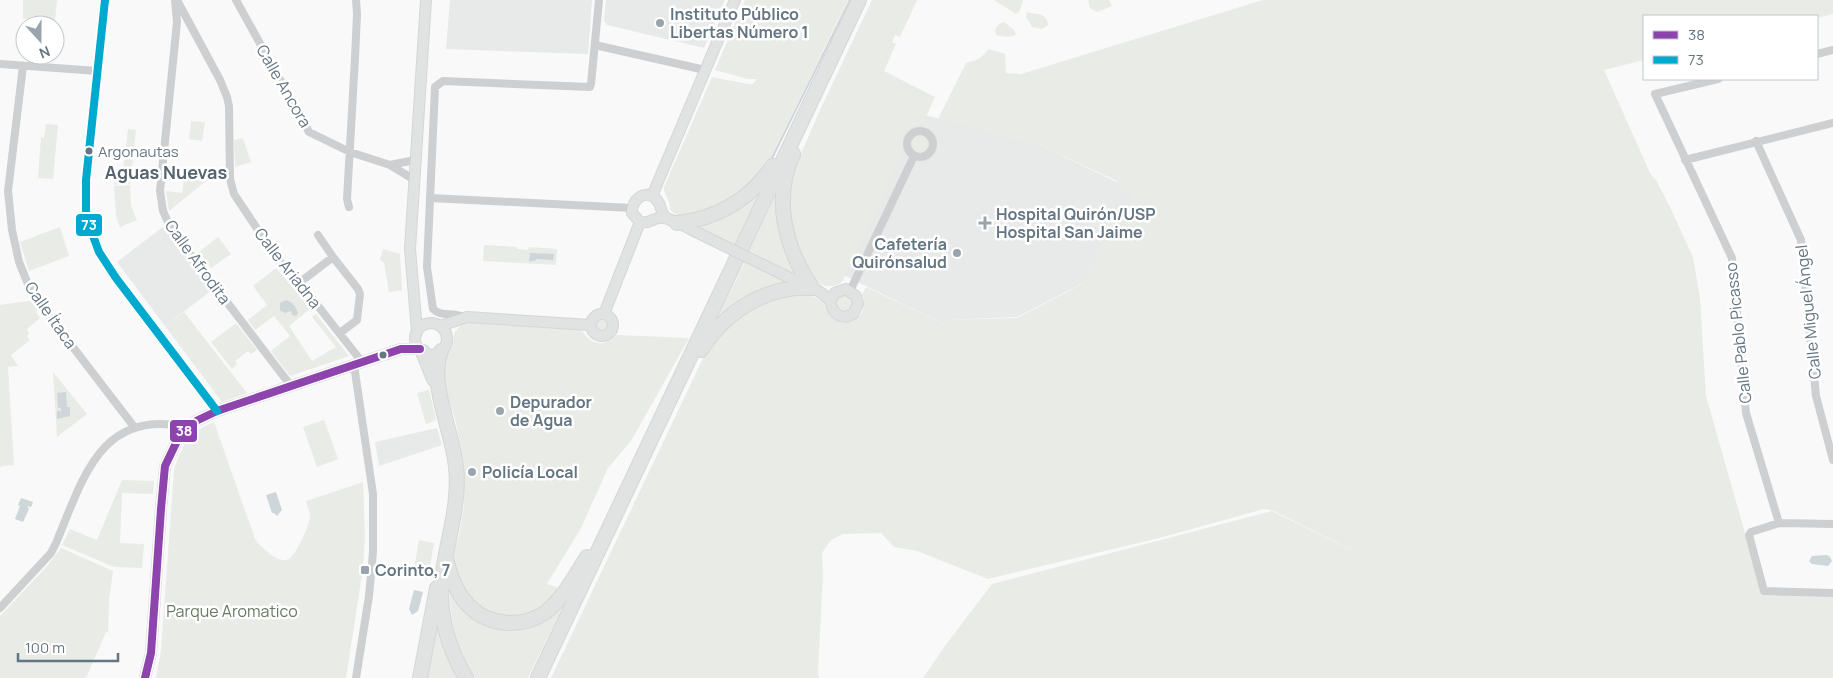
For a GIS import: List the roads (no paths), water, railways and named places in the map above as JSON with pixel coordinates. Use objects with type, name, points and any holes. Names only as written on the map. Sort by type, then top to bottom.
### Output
[{"type":"highway","points":[[673,222],[701,219],[732,206],[752,191],[766,176],[780,153],[859,0]]},
{"type":"highway","points":[[825,294],[799,268],[790,248],[782,201],[790,160],[859,0]]},
{"type":"highway","points":[[538,678],[859,0]]},
{"type":"highway","points":[[653,436],[667,414],[701,349],[711,334],[723,322],[744,305],[767,295],[790,290],[825,294]]},
{"type":"highway","points":[[420,678],[433,601],[446,557],[456,507],[457,478],[453,444],[437,385],[421,350]]},
{"type":"highway","points":[[437,385],[436,366],[440,352]]},
{"type":"highway","points":[[446,557],[458,594],[475,613],[498,622],[518,623],[527,621],[545,612],[560,598],[576,576],[608,519],[621,503]]},
{"type":"highway","points":[[442,573],[441,595],[444,624],[450,648],[466,678]]},
{"type":"street","points":[[105,0],[86,180],[86,211],[93,239],[116,278],[217,412]]},
{"type":"street","name":"Calle Ariadna","points":[[176,0],[220,80],[227,97],[232,190],[268,248],[340,334],[358,363]]},
{"type":"street","name":"Calle Afrodita","points":[[176,0],[176,36],[160,191],[162,211],[171,229],[291,386]]},
{"type":"street","name":"Calle Ancora","points":[[236,0],[309,132],[350,152],[390,165],[414,179]]},
{"type":"street","points":[[349,207],[346,202],[357,14],[356,0]]},
{"type":"street","points":[[421,350],[416,343],[415,300],[410,249],[426,0]]},
{"type":"street","points":[[145,678],[151,653],[165,466],[178,439],[187,427],[217,412],[402,348],[421,350],[433,354],[440,352],[447,342],[447,335],[437,321],[432,306],[427,266],[435,87],[442,80],[588,87],[591,84],[599,0]]},
{"type":"street","points":[[652,196],[735,0]]},
{"type":"street","points":[[176,36],[186,30],[194,32]]},
{"type":"street","points":[[595,45],[705,70]]},
{"type":"street","points":[[1818,54],[1833,50]]},
{"type":"street","points":[[0,64],[98,71]]},
{"type":"street","name":"Calle Ítaca","points":[[23,66],[8,190],[12,230],[19,262],[28,284],[50,318],[135,428]]},
{"type":"street","name":"Calle Pablo Picasso","points":[[1714,80],[1654,94],[1732,258],[1746,413],[1779,523]]},
{"type":"street","points":[[1686,160],[1833,123]]},
{"type":"street","name":"Calle Miguel Ángel","points":[[1756,141],[1801,240],[1816,396],[1833,460]]},
{"type":"street","points":[[850,291],[914,156]]},
{"type":"street","name":"Calle Ancora","points":[[390,165],[415,160]]},
{"type":"street","points":[[652,196],[658,202],[658,214],[649,222],[640,222],[634,216],[632,208],[635,200],[638,197],[652,196]]},
{"type":"street","points":[[430,198],[632,208]]},
{"type":"street","points":[[658,214],[825,294],[842,290],[850,291],[856,296],[858,304],[853,314],[845,317],[837,315],[832,310],[825,294]]},
{"type":"street","points":[[604,314],[640,222]]},
{"type":"street","points":[[318,235],[358,288],[360,294],[357,320],[340,334]]},
{"type":"street","points":[[299,283],[333,257]]},
{"type":"street","points":[[415,300],[423,313],[437,321]]},
{"type":"street","points":[[604,314],[610,318],[613,324],[609,334],[602,337],[595,335],[590,325],[595,316],[604,314]]},
{"type":"street","points":[[447,335],[459,319]]},
{"type":"street","points":[[402,348],[422,326],[437,321],[459,319],[590,325]]},
{"type":"street","points":[[356,678],[369,596],[373,552],[372,494],[358,363]]},
{"type":"street","points":[[0,608],[50,553],[86,473],[112,439],[135,428],[166,424],[187,427]]},
{"type":"street","points":[[1833,524],[1779,523],[1751,532],[1749,535],[1764,591],[1833,592]]},
{"type":"waterway","points":[[771,160],[850,0]]},
{"type":"place","name":"Instituto Público Libertas Número 1","points":[[660,23]]},
{"type":"place","name":"Argonautas","points":[[89,151]]},
{"type":"place","name":"Hospital Quirón/USP Hospital San Jaime","points":[[985,223]]},
{"type":"place","name":"Cafetería Quirónsalud","points":[[957,253]]},
{"type":"place","name":"Depurador de Agua","points":[[500,411]]},
{"type":"place","name":"Policía Local","points":[[472,472]]},
{"type":"place","name":"Corinto, 7","points":[[365,570]]},
{"type":"district","name":"Aguas Nuevas","points":[[166,173]]},
{"type":"park label","name":"Parque Aromatico","points":[[232,611]]}]
